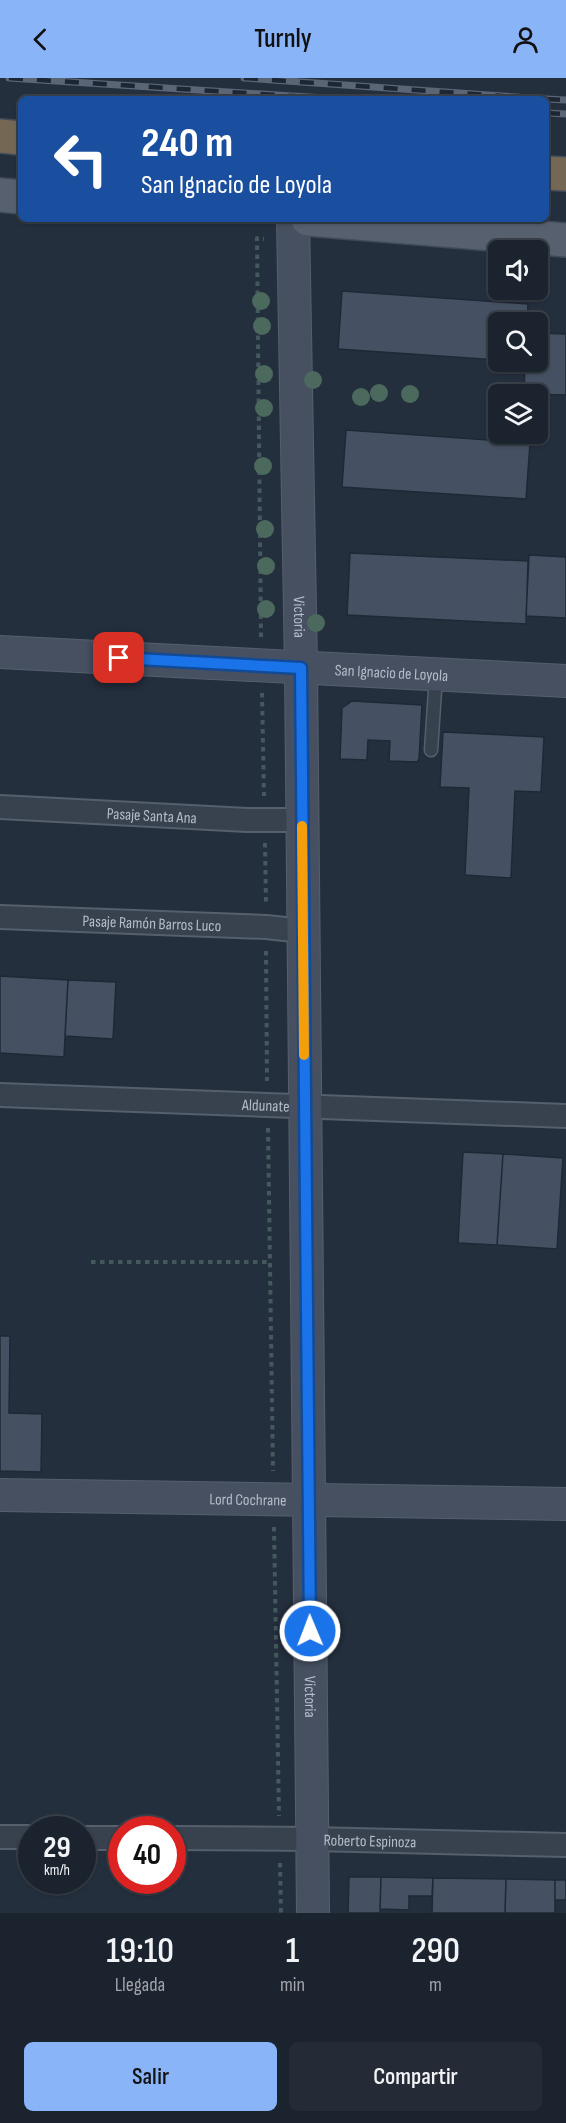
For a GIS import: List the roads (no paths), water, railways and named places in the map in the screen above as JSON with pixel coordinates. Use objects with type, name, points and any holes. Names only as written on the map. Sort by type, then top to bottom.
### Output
[{"type":"highway","points":[[0,136],[18,138]]},
{"type":"highway","points":[[549,173],[566,174]]},
{"type":"main road","points":[[0,195],[18,197]]},
{"type":"main road","points":[[345,222],[566,240]]},
{"type":"street","name":"Victoria","points":[[293,222],[301,668],[313,1913]]},
{"type":"street","name":"San Ignacio de Loyola","points":[[0,652],[566,681]]},
{"type":"street","name":"Pasaje Santa Ana","points":[[0,807],[302,820]]},
{"type":"street","name":"Pasaje Ramón Barros Luco","points":[[0,917],[266,927],[303,931]]},
{"type":"street","name":"Aldunate","points":[[0,1095],[566,1116]]},
{"type":"street","name":"Lord Cochrane","points":[[0,1495],[566,1504]]},
{"type":"street","points":[[0,1837],[18,1838]]},
{"type":"street","name":"Roberto Espinoza","points":[[186,1838],[566,1845]]},
{"type":"lane","points":[[431,750],[436,675]]},
{"type":"railway","points":[[9,78],[293,96]]},
{"type":"railway","points":[[244,78],[502,96]]},
{"type":"railway","points":[[549,99],[566,100]]},
{"type":"railway","points":[[549,113],[566,114]]}]
